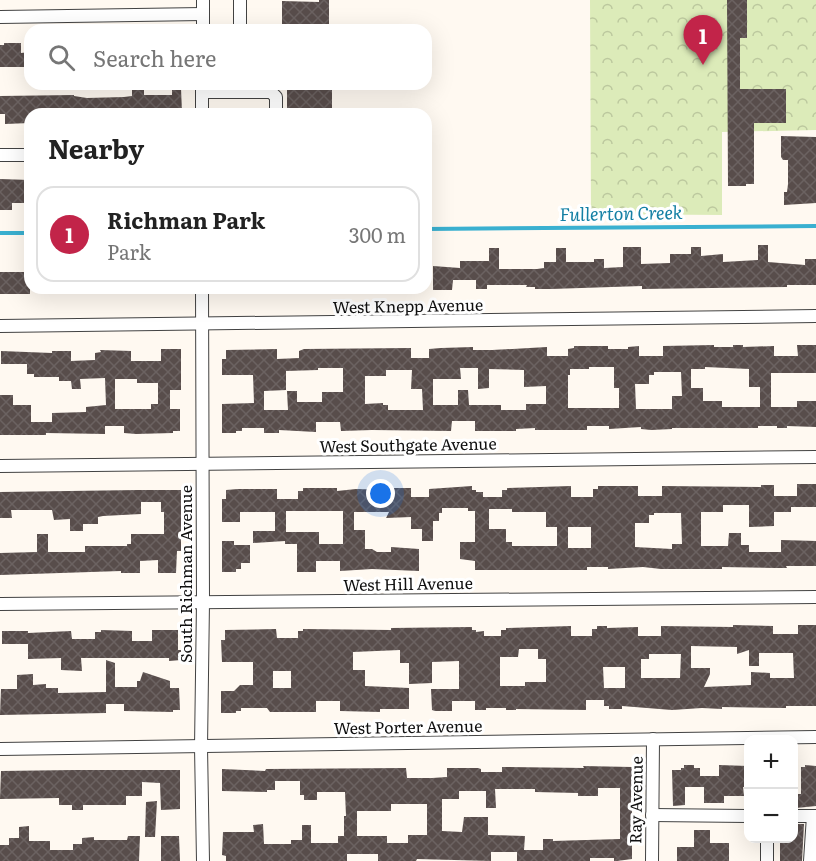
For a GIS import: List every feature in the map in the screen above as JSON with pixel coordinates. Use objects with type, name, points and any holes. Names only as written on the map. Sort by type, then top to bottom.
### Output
[{"type":"street","points":[[203,0],[203,24]]},
{"type":"street","points":[[240,0],[240,24]]},
{"type":"street","points":[[0,17],[203,14]]},
{"type":"street","points":[[202,90],[202,108]]},
{"type":"street","points":[[236,90],[271,92],[276,97],[276,108]]},
{"type":"street","points":[[0,155],[24,155]]},
{"type":"street","name":"South Richman Avenue","points":[[202,294],[203,861]]},
{"type":"street","name":"West Knepp Avenue","points":[[0,326],[816,316]]},
{"type":"street","name":"West Southgate Avenue","points":[[0,466],[816,458]]},
{"type":"street","name":"West Hill Avenue","points":[[0,604],[816,597]]},
{"type":"street","name":"West Porter Avenue","points":[[0,749],[816,737]]},
{"type":"street","name":"Ray Avenue","points":[[652,861],[653,739]]},
{"type":"street","points":[[652,815],[744,816]]},
{"type":"street","points":[[798,816],[814,816],[810,861]]},
{"type":"street","points":[[767,843],[767,861]]},
{"type":"green space","points":[[590,0],[816,0],[816,130],[722,132],[722,215],[591,214]]},
{"type":"building","points":[[319,0],[329,0],[329,24],[282,24],[282,1],[319,2]]},
{"type":"building","points":[[727,0],[747,0],[747,38],[740,38],[740,89],[786,89],[786,123],[754,123],[754,184],[746,184],[746,186],[728,186]]},
{"type":"building","points":[[4,43],[21,43],[24,67],[0,67],[0,45]]},
{"type":"building","points":[[132,90],[144,90],[144,95],[172,95],[172,90],[181,90],[182,108],[24,108],[24,123],[5,124],[5,114],[0,114],[0,96],[124,97],[132,96]]},
{"type":"building","points":[[287,90],[332,90],[332,108],[287,108]]},
{"type":"building","points":[[781,136],[816,137],[816,203],[784,205],[784,192],[787,192],[788,184],[788,160],[783,160],[781,157]]},
{"type":"building","points":[[0,179],[24,180],[24,203],[12,203],[12,210],[0,210]]},
{"type":"building","points":[[758,245],[768,245],[768,262],[805,265],[805,259],[816,259],[816,285],[535,289],[535,287],[526,287],[527,285],[487,285],[487,289],[476,289],[476,280],[453,280],[452,290],[433,290],[433,266],[460,268],[460,261],[489,261],[489,248],[499,248],[499,269],[537,269],[544,268],[544,262],[556,262],[556,248],[566,248],[566,262],[594,262],[594,259],[604,259],[604,268],[623,267],[623,247],[641,247],[641,264],[670,263],[670,254],[691,254],[691,247],[701,247],[701,256],[723,254],[723,262],[758,260]]},
{"type":"building","points":[[0,272],[24,272],[24,294],[0,294]]},
{"type":"building","points":[[797,345],[816,345],[816,373],[771,373],[771,407],[797,407],[797,401],[816,401],[816,427],[758,426],[758,428],[651,430],[641,429],[641,427],[609,429],[609,426],[587,426],[587,430],[535,430],[535,428],[516,429],[516,431],[475,431],[475,421],[452,421],[451,431],[341,431],[340,422],[316,422],[316,432],[279,430],[279,433],[264,433],[264,428],[242,428],[242,431],[236,431],[236,433],[222,433],[222,404],[254,403],[253,375],[222,375],[222,359],[226,359],[226,350],[277,349],[277,359],[299,358],[299,351],[304,349],[411,348],[411,358],[429,358],[429,349],[441,348],[473,347],[473,350],[492,350],[547,347],[547,356],[568,356],[568,349],[574,346],[608,346],[608,349],[628,349],[628,347],[639,346],[639,356],[663,356],[663,346],[774,346],[774,356],[798,356]],"holes":[[[614,367],[614,388],[619,388],[619,408],[568,408],[570,369]],[[705,367],[749,369],[749,387],[760,387],[760,407],[722,407],[722,401],[703,401],[703,388],[691,388],[691,369],[705,369]],[[343,368],[343,392],[322,392],[322,402],[297,402],[297,391],[287,391],[288,410],[264,410],[264,391],[286,390],[286,371]],[[460,368],[478,368],[478,389],[489,388],[489,369],[524,370],[524,387],[546,386],[546,404],[526,404],[526,410],[501,410],[501,405],[469,405],[468,390],[458,390],[458,405],[433,405],[433,379],[461,379]],[[386,370],[412,370],[411,389],[422,389],[423,410],[388,410],[388,405],[383,405],[383,403],[365,404],[365,376],[386,376]],[[654,372],[681,372],[682,396],[672,396],[672,409],[636,409],[635,384],[649,384],[649,375],[654,375]]]},
{"type":"building","points":[[161,349],[181,349],[181,390],[170,390],[170,409],[180,409],[180,431],[136,434],[124,433],[124,426],[105,426],[105,434],[0,435],[0,395],[13,395],[13,405],[31,405],[31,422],[52,422],[52,413],[86,412],[86,407],[106,405],[105,378],[80,379],[81,389],[72,389],[71,381],[59,381],[59,377],[34,377],[34,374],[27,374],[27,364],[1,364],[1,351],[52,353],[52,351],[71,351],[71,361],[95,360],[95,353],[101,352],[100,350],[131,351],[131,361],[161,361]],"holes":[[[115,379],[137,379],[137,383],[158,383],[158,404],[151,404],[151,409],[115,409]]]},
{"type":"building","points":[[797,484],[816,484],[816,507],[791,507],[791,512],[774,512],[774,526],[749,527],[749,505],[723,505],[723,512],[701,512],[701,546],[728,546],[729,533],[741,533],[741,545],[749,545],[749,552],[781,552],[781,540],[816,541],[816,566],[722,567],[722,569],[587,567],[587,570],[475,570],[475,561],[460,559],[460,542],[475,542],[475,511],[468,511],[468,508],[442,508],[439,521],[433,521],[433,541],[422,541],[422,529],[411,529],[411,517],[386,518],[389,512],[354,512],[354,530],[365,530],[365,549],[391,552],[391,547],[419,549],[419,571],[372,569],[340,571],[340,561],[316,561],[316,572],[297,572],[297,544],[285,544],[285,541],[253,543],[253,531],[275,531],[275,512],[240,512],[240,522],[222,522],[222,499],[226,499],[226,490],[238,489],[277,489],[277,499],[298,499],[298,491],[303,491],[303,488],[337,488],[337,491],[411,488],[411,497],[429,497],[429,489],[472,486],[472,490],[483,492],[483,497],[502,497],[502,490],[507,490],[507,488],[571,486],[571,497],[593,497],[593,489],[598,489],[598,486],[638,486],[638,496],[662,496],[662,486],[761,487],[761,485],[774,485],[774,496],[797,496]],"holes":[[[489,509],[546,512],[546,527],[557,527],[557,546],[512,546],[512,542],[506,542],[506,529],[489,529]],[[286,511],[343,511],[343,544],[319,544],[319,532],[286,532]],[[654,513],[681,513],[682,544],[672,544],[672,549],[635,547],[635,523],[649,523],[649,515],[654,515]],[[568,527],[591,527],[591,548],[568,548]]]},
{"type":"building","points":[[181,490],[181,551],[177,551],[176,573],[158,573],[158,560],[140,561],[140,573],[121,573],[121,571],[0,575],[0,553],[37,552],[37,534],[48,534],[48,552],[85,552],[85,546],[127,546],[131,544],[131,534],[164,534],[164,512],[161,512],[161,502],[141,502],[141,514],[98,517],[98,524],[83,524],[83,531],[70,531],[70,519],[54,520],[52,510],[11,510],[12,518],[0,518],[0,492]]},
{"type":"building","points":[[222,541],[234,541],[234,545],[250,545],[250,563],[241,563],[241,569],[236,569],[236,572],[222,572]]},
{"type":"building","points":[[733,625],[773,626],[773,634],[798,634],[798,625],[816,625],[816,706],[672,710],[622,706],[622,709],[609,709],[609,706],[604,706],[604,700],[586,700],[586,710],[486,708],[486,710],[475,710],[475,701],[452,701],[452,711],[435,711],[432,710],[431,689],[459,689],[459,661],[432,662],[432,683],[409,684],[409,663],[400,663],[400,650],[353,652],[353,670],[365,670],[365,686],[409,688],[409,709],[380,709],[380,712],[340,711],[340,701],[316,701],[316,712],[270,712],[267,708],[241,708],[241,711],[236,711],[236,713],[221,713],[221,691],[234,691],[240,685],[253,685],[253,662],[222,662],[221,640],[225,640],[225,630],[276,629],[277,638],[298,638],[298,631],[303,631],[303,629],[391,630],[391,628],[472,627],[472,630],[476,632],[484,631],[484,636],[501,636],[501,630],[506,630],[506,628],[571,626],[571,636],[592,636],[592,629],[597,629],[597,626],[607,626],[607,628],[638,627],[638,636],[661,636],[661,626],[733,627]],"holes":[[[691,646],[737,647],[737,654],[749,650],[749,666],[759,666],[759,653],[793,653],[794,678],[770,678],[770,673],[751,672],[751,685],[704,687],[710,674],[710,668],[691,668]],[[519,649],[538,649],[538,659],[546,659],[546,682],[525,682],[525,686],[500,686],[500,657],[518,657]],[[649,654],[681,654],[680,678],[641,678],[641,659],[649,659]],[[603,667],[625,667],[625,688],[604,688]],[[273,671],[291,671],[291,688],[273,688]]]},
{"type":"building","points":[[101,630],[132,631],[132,641],[152,641],[152,630],[178,630],[178,650],[181,650],[181,660],[81,658],[82,671],[61,670],[61,658],[28,659],[28,644],[2,644],[2,631],[28,631],[28,633],[71,631],[72,639],[95,639],[95,632],[101,632]]},
{"type":"building","points":[[106,660],[115,663],[115,687],[137,687],[137,681],[140,681],[143,672],[170,681],[170,688],[179,688],[180,710],[173,710],[173,712],[124,711],[124,704],[106,704],[106,713],[0,715],[1,689],[17,689],[17,675],[33,674],[33,685],[46,684],[46,688],[58,688],[58,693],[106,692]]},
{"type":"building","points":[[684,765],[694,765],[694,768],[700,768],[700,776],[719,776],[719,765],[744,766],[744,796],[724,796],[724,803],[704,803],[704,787],[685,787],[685,805],[673,806],[672,770],[684,768]]},
{"type":"building","points":[[805,765],[816,766],[816,806],[798,808],[798,794],[801,794],[801,767]]},
{"type":"building","points":[[583,766],[632,767],[632,859],[517,861],[517,852],[491,852],[491,861],[417,859],[416,861],[378,861],[378,854],[347,854],[347,861],[226,861],[226,856],[222,855],[223,832],[254,832],[253,825],[263,824],[264,844],[291,844],[291,840],[302,840],[302,825],[311,825],[311,843],[338,843],[338,836],[344,836],[344,816],[346,816],[345,792],[317,792],[317,800],[304,800],[304,795],[300,795],[300,781],[275,781],[275,790],[267,790],[267,792],[222,791],[222,769],[265,771],[266,769],[406,768],[407,778],[432,778],[447,777],[447,768],[478,768],[481,772],[502,772],[502,767],[584,768]],"holes":[[[598,788],[620,788],[620,839],[553,841],[553,839],[543,839],[543,850],[524,850],[525,836],[488,835],[488,817],[464,817],[462,832],[442,831],[442,799],[459,799],[459,791],[486,791],[486,808],[496,808],[495,789],[535,789],[535,792],[598,796]],[[391,804],[427,804],[427,835],[408,835],[408,843],[387,843],[387,836],[357,836],[357,811],[391,811]]]},
{"type":"building","points":[[180,770],[180,809],[161,810],[160,783],[142,782],[142,796],[126,796],[126,805],[83,805],[83,810],[72,810],[72,805],[59,805],[59,798],[0,799],[1,771]]},
{"type":"building","points":[[157,801],[155,837],[145,837],[146,802]]},
{"type":"building","points":[[798,824],[804,824],[802,861],[780,861],[780,843],[798,843]]},
{"type":"building","points":[[29,826],[29,841],[50,841],[50,850],[73,850],[73,844],[82,844],[82,838],[127,840],[128,836],[140,836],[139,861],[0,861],[0,845],[9,845],[9,838],[19,838],[19,827]]},
{"type":"building","points":[[694,830],[710,830],[710,843],[729,843],[729,861],[677,861],[677,847],[694,847]]},
{"type":"building","points":[[161,836],[179,836],[180,861],[161,861]]},
{"type":"waterway","name":"Fullerton Creek","points":[[432,229],[816,226]]},
{"type":"waterway","name":"Fullerton Creek","points":[[0,233],[24,233]]},
{"type":"place","name":"Richman Park","points":[[703,65]]}]
